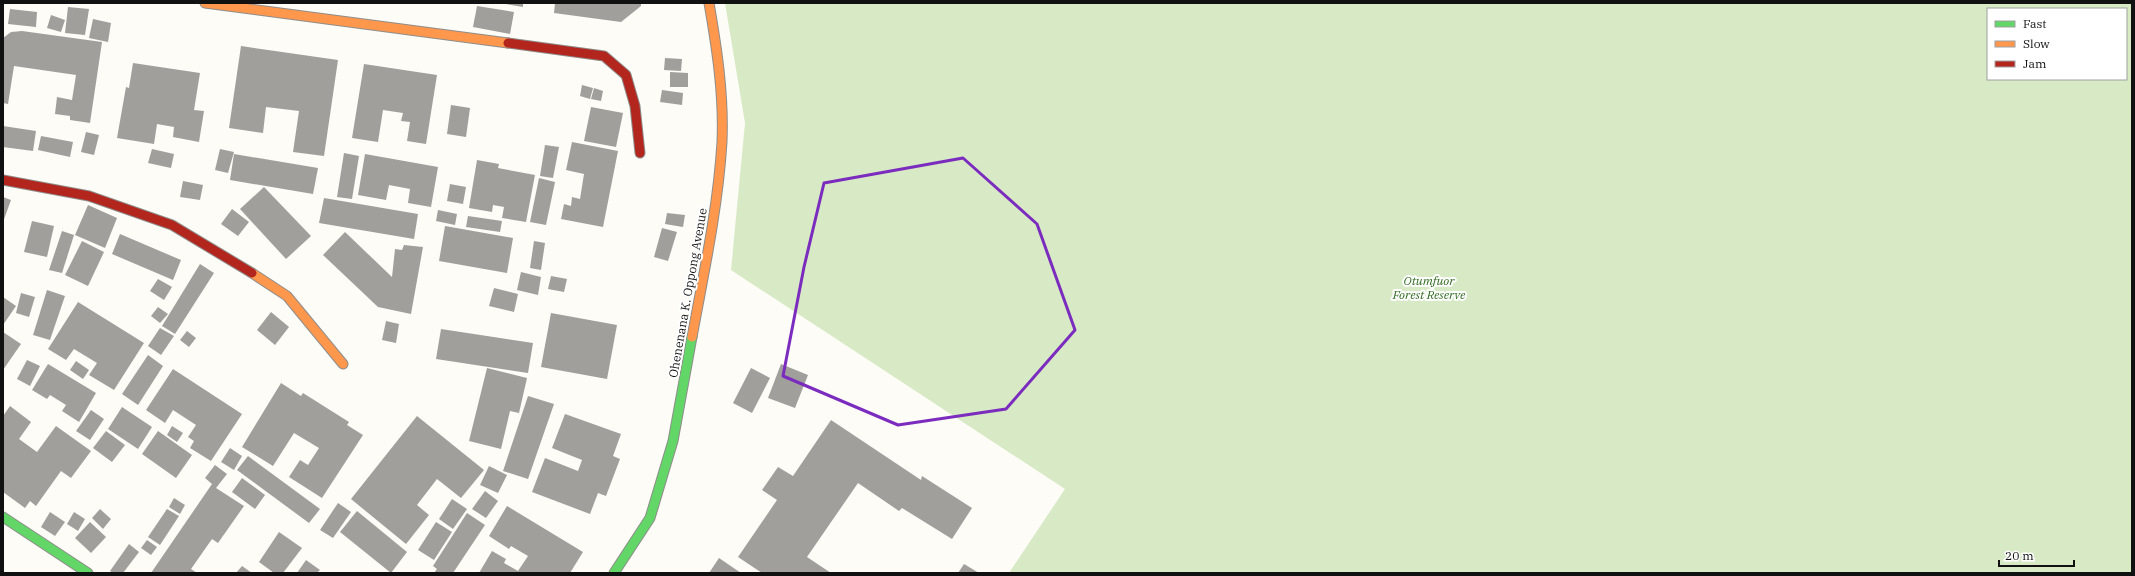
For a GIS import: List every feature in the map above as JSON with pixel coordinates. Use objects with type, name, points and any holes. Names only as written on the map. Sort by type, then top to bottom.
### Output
[{"type":"street","points":[[205,3],[604,56],[626,75],[635,106],[640,152]]},
{"type":"street","name":"Ohenenana K. Oppong Avenue","points":[[614,573],[650,518],[673,441],[718,194],[722,140],[720,68],[709,3]]},
{"type":"street","points":[[3,180],[89,196],[172,225],[222,254],[287,296],[343,364]]},
{"type":"street","points":[[3,517],[88,573]]},
{"type":"highlighted area","points":[[963,158],[1037,224],[1075,330],[1006,409],[898,425],[783,376],[804,267],[824,183]]},
{"type":"green space","name":"Otumfuor Forest Reserve","points":[[725,3],[2132,3],[2132,573],[1009,573],[1065,489],[731,270],[745,123]]},
{"type":"building","points":[[500,3],[523,3],[523,7]]},
{"type":"building","points":[[555,3],[641,3],[641,6],[621,22],[554,13]]},
{"type":"building","points":[[477,6],[514,12],[510,34],[473,27]]},
{"type":"building","points":[[68,7],[89,9],[85,35],[65,33]]},
{"type":"building","points":[[10,9],[37,12],[36,27],[8,24]]},
{"type":"building","points":[[51,15],[65,20],[61,32],[47,28]]},
{"type":"building","points":[[93,19],[111,23],[108,42],[89,38]]},
{"type":"building","points":[[22,31],[102,42],[90,123],[70,120],[70,116],[55,114],[57,97],[72,100],[76,75],[14,66],[8,104],[3,103],[3,38],[11,32]]},
{"type":"building","points":[[241,46],[338,60],[324,156],[293,152],[299,111],[266,107],[263,133],[229,128]]},
{"type":"building","points":[[665,58],[682,59],[681,71],[664,70]]},
{"type":"building","points":[[133,63],[200,73],[194,110],[204,111],[199,142],[173,137],[174,127],[157,124],[154,144],[117,138],[126,87],[129,88]]},
{"type":"building","points":[[364,64],[437,75],[426,144],[407,141],[410,122],[401,121],[403,113],[383,110],[378,142],[352,138]]},
{"type":"building","points":[[670,72],[688,73],[688,87],[670,87]]},
{"type":"building","points":[[582,85],[593,88],[590,99],[580,96]]},
{"type":"building","points":[[594,88],[603,91],[601,101],[591,99]]},
{"type":"building","points":[[662,90],[683,93],[682,105],[660,102]]},
{"type":"building","points":[[451,105],[470,108],[466,137],[447,134]]},
{"type":"building","points":[[591,107],[623,113],[616,147],[584,141]]},
{"type":"building","points":[[3,126],[36,131],[33,151],[3,147]]},
{"type":"building","points":[[86,132],[99,135],[94,155],[81,152]]},
{"type":"building","points":[[41,136],[73,142],[70,157],[38,150]]},
{"type":"building","points":[[572,142],[618,151],[603,227],[561,219],[564,204],[571,206],[572,197],[580,199],[584,174],[566,170]]},
{"type":"building","points":[[545,145],[559,147],[553,178],[540,176]]},
{"type":"building","points":[[152,149],[174,154],[171,168],[148,163]]},
{"type":"building","points":[[220,149],[234,152],[228,173],[215,170]]},
{"type":"building","points":[[344,153],[359,156],[352,199],[337,197]]},
{"type":"building","points":[[234,154],[318,168],[313,194],[230,180]]},
{"type":"building","points":[[365,154],[438,167],[431,207],[408,203],[410,189],[389,185],[386,200],[358,195]]},
{"type":"building","points":[[477,160],[499,164],[498,168],[535,175],[526,222],[502,218],[504,207],[493,205],[492,212],[469,208]]},
{"type":"building","points":[[539,178],[555,182],[546,225],[530,222]]},
{"type":"building","points":[[183,181],[203,185],[200,200],[180,197]]},
{"type":"building","points":[[450,184],[466,187],[463,204],[447,201]]},
{"type":"building","points":[[264,187],[311,236],[286,259],[240,209]]},
{"type":"building","points":[[3,197],[11,200],[3,222]]},
{"type":"building","points":[[324,198],[418,214],[414,239],[319,223]]},
{"type":"building","points":[[88,205],[117,218],[105,248],[75,235]]},
{"type":"building","points":[[232,209],[249,222],[238,236],[221,224]]},
{"type":"building","points":[[438,210],[457,214],[455,225],[436,221]]},
{"type":"building","points":[[667,213],[685,215],[683,227],[665,224]]},
{"type":"building","points":[[468,216],[502,221],[500,232],[466,227]]},
{"type":"building","points":[[32,221],[54,226],[47,257],[24,252]]},
{"type":"building","points":[[445,226],[513,238],[507,273],[439,261]]},
{"type":"building","points":[[662,228],[677,232],[668,261],[654,257]]},
{"type":"building","points":[[62,231],[74,235],[62,273],[49,270]]},
{"type":"building","points":[[345,232],[392,277],[395,249],[402,250],[404,245],[423,247],[411,314],[378,307],[323,255]]},
{"type":"building","points":[[120,234],[181,260],[173,280],[112,254]]},
{"type":"building","points":[[82,241],[104,252],[88,286],[65,275]]},
{"type":"building","points":[[534,241],[545,243],[541,270],[530,268]]},
{"type":"building","points":[[200,264],[214,273],[175,334],[162,326]]},
{"type":"building","points":[[521,272],[541,277],[538,295],[517,290]]},
{"type":"building","points":[[551,276],[567,279],[564,292],[548,289]]},
{"type":"building","points":[[158,279],[172,287],[164,300],[150,291]]},
{"type":"building","points":[[494,288],[518,294],[514,312],[489,306]]},
{"type":"building","points":[[47,290],[65,296],[50,340],[33,335]]},
{"type":"building","points":[[21,293],[35,297],[29,317],[16,313]]},
{"type":"building","points":[[3,297],[16,306],[3,325]]},
{"type":"building","points":[[78,302],[144,343],[114,390],[89,375],[97,363],[74,349],[66,360],[48,349]]},
{"type":"building","points":[[158,307],[168,314],[160,323],[151,316]]},
{"type":"building","points":[[271,312],[289,327],[275,345],[257,330]]},
{"type":"building","points":[[551,313],[617,325],[607,379],[541,367]]},
{"type":"building","points":[[386,321],[399,324],[396,343],[382,340]]},
{"type":"building","points":[[160,328],[174,336],[161,355],[148,346]]},
{"type":"building","points":[[441,329],[533,343],[528,373],[436,359]]},
{"type":"building","points":[[187,331],[196,338],[189,347],[180,340]]},
{"type":"building","points":[[3,332],[21,344],[3,370]]},
{"type":"building","points":[[148,355],[163,366],[138,405],[122,394]]},
{"type":"building","points":[[27,360],[40,366],[30,386],[17,379]]},
{"type":"building","points":[[76,361],[89,370],[83,379],[70,370]]},
{"type":"building","points":[[48,364],[96,393],[79,422],[62,411],[66,405],[50,395],[47,399],[32,390]]},
{"type":"building","points":[[781,364],[808,375],[795,408],[768,398]]},
{"type":"building","points":[[487,368],[527,378],[519,413],[510,411],[501,449],[469,441]]},
{"type":"building","points":[[751,368],[770,378],[752,413],[733,403]]},
{"type":"building","points":[[173,369],[242,414],[211,461],[190,448],[194,441],[188,437],[196,425],[173,410],[165,423],[146,410]]},
{"type":"building","points":[[281,383],[301,396],[303,393],[349,422],[347,425],[363,435],[322,498],[289,477],[300,460],[308,465],[319,448],[294,433],[273,466],[242,447]]},
{"type":"building","points":[[528,396],[554,404],[528,479],[503,471]]},
{"type":"building","points":[[10,406],[31,422],[19,439],[37,452],[56,426],[91,451],[71,478],[61,471],[36,506],[30,501],[25,508],[3,492],[3,416]]},
{"type":"building","points":[[122,407],[152,427],[138,449],[108,429]]},
{"type":"building","points":[[91,410],[104,419],[90,440],[76,431]]},
{"type":"building","points":[[565,414],[621,434],[613,456],[620,459],[606,496],[598,493],[590,514],[532,492],[545,458],[578,471],[582,460],[552,448]]},
{"type":"building","points":[[417,416],[484,470],[461,498],[437,479],[417,505],[429,515],[406,544],[351,499]]},
{"type":"building","points":[[831,420],[921,480],[922,476],[972,508],[952,539],[902,508],[899,511],[858,483],[807,557],[831,573],[762,573],[738,557],[777,500],[762,490],[778,467],[793,476]]},
{"type":"building","points":[[172,426],[183,433],[177,442],[167,435]]},
{"type":"building","points":[[106,431],[125,445],[112,462],[93,448]]},
{"type":"building","points":[[158,431],[192,455],[176,478],[142,454]]},
{"type":"building","points":[[230,448],[242,456],[234,470],[221,462]]},
{"type":"building","points":[[248,456],[320,509],[309,523],[237,470]]},
{"type":"building","points":[[215,465],[227,474],[216,488],[244,506],[218,543],[212,539],[191,569],[197,573],[151,573],[212,484],[205,478]]},
{"type":"building","points":[[489,466],[507,475],[498,493],[480,485]]},
{"type":"building","points":[[242,478],[265,495],[255,509],[232,492]]},
{"type":"building","points":[[485,491],[498,501],[486,518],[472,509]]},
{"type":"building","points":[[174,498],[185,505],[180,514],[169,507]]},
{"type":"building","points":[[452,499],[467,509],[453,529],[439,519]]},
{"type":"building","points":[[338,503],[351,512],[333,538],[320,530]]},
{"type":"building","points":[[507,506],[583,552],[570,573],[479,573],[492,551],[506,559],[504,563],[518,571],[528,556],[511,546],[509,549],[489,536]]},
{"type":"building","points":[[100,509],[111,519],[103,529],[92,518]]},
{"type":"building","points":[[167,509],[179,516],[160,545],[148,537]]},
{"type":"building","points":[[357,511],[407,552],[391,573],[340,532]]},
{"type":"building","points":[[50,512],[65,522],[55,536],[41,527]]},
{"type":"building","points":[[74,512],[85,519],[78,531],[67,524]]},
{"type":"building","points":[[467,513],[485,525],[453,573],[434,573],[437,569],[433,566]]},
{"type":"building","points":[[90,522],[106,537],[91,553],[75,538]]},
{"type":"building","points":[[436,522],[452,532],[434,560],[418,550]]},
{"type":"building","points":[[279,532],[302,548],[283,573],[274,573],[259,562]]},
{"type":"building","points":[[147,540],[157,547],[151,555],[141,548]]},
{"type":"building","points":[[129,544],[139,552],[123,573],[113,573],[110,571]]},
{"type":"building","points":[[719,558],[741,573],[709,573]]},
{"type":"building","points":[[306,560],[320,570],[317,573],[297,573]]},
{"type":"building","points":[[964,564],[979,573],[958,573]]},
{"type":"building","points":[[242,566],[252,573],[236,573]]},
{"type":"traffic: fast","points":[[614,573],[650,518],[673,441],[692,337]]},
{"type":"traffic: fast","points":[[3,517],[88,573]]},
{"type":"traffic: slow","points":[[205,3],[508,43]]},
{"type":"traffic: slow","points":[[692,337],[714,216],[722,142],[721,89],[709,3]]},
{"type":"traffic: slow","points":[[252,273],[287,296],[343,364]]},
{"type":"traffic: jam","points":[[508,43],[604,56],[626,75],[635,106],[640,153]]},
{"type":"traffic: jam","points":[[3,180],[89,196],[172,225],[252,273]]}]
